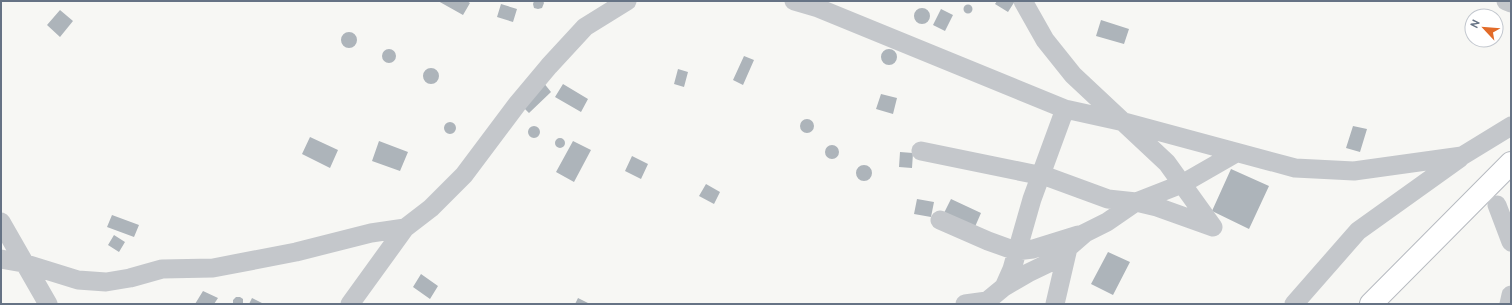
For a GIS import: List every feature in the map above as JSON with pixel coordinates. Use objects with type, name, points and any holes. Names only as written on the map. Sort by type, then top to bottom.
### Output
[{"type":"main road","points":[[1371,304],[1511,163]]},
{"type":"street","points":[[350,304],[405,228],[431,208],[464,175],[518,103],[585,27],[627,1]]},
{"type":"street","points":[[794,1],[818,8],[1065,109],[1124,122],[1295,168],[1354,171],[1462,156]]},
{"type":"street","points":[[921,151],[1048,177],[1108,199],[1136,202],[1157,207],[1213,227],[1168,163],[1073,75],[1045,40],[1023,1]]},
{"type":"street","points":[[1506,1],[1511,3]]},
{"type":"street","points":[[1004,287],[1012,269],[1016,251],[1040,176],[1065,109]]},
{"type":"street","points":[[1294,304],[1358,231],[1462,156],[1511,126]]},
{"type":"street","points":[[940,220],[988,242],[1016,251],[1033,249],[1085,233],[1107,222],[1136,202],[1182,184],[1236,153]]},
{"type":"street","points":[[1497,205],[1511,242]]},
{"type":"street","points":[[1,222],[23,263],[48,304]]},
{"type":"street","points":[[1,259],[23,263],[78,280],[106,282],[130,278],[162,269],[213,268],[296,252],[371,233],[405,228]]},
{"type":"street","points":[[965,304],[987,301],[1004,287],[1053,261],[1085,233]]},
{"type":"street","points":[[1055,304],[1068,248]]},
{"type":"street","points":[[1509,304],[1511,295]]},
{"type":"building","points":[[438,1],[467,1],[470,3],[463,15]]},
{"type":"building","points":[[534,1],[543,1],[544,3],[542,8],[534,8]]},
{"type":"building","points":[[997,1],[1015,1],[1008,12],[995,4]]},
{"type":"building","points":[[501,4],[517,9],[513,22],[497,17]]},
{"type":"building","points":[[966,5],[970,5],[972,9],[970,13],[966,13],[964,11],[964,7]]},
{"type":"building","points":[[919,8],[925,8],[930,13],[928,22],[925,24],[919,24],[914,19],[914,13]]},
{"type":"building","points":[[941,9],[953,15],[945,31],[933,25]]},
{"type":"building","points":[[60,10],[73,21],[60,37],[47,25]]},
{"type":"building","points":[[1101,20],[1129,29],[1124,44],[1096,36]]},
{"type":"building","points":[[349,32],[355,34],[357,40],[355,46],[349,48],[343,46],[341,40],[343,34]]},
{"type":"building","points":[[386,49],[392,49],[396,53],[396,59],[392,63],[386,63],[382,59],[382,53]]},
{"type":"building","points":[[889,49],[895,51],[897,57],[895,63],[889,65],[883,63],[881,57],[883,51]]},
{"type":"building","points":[[744,56],[754,60],[743,85],[733,80]]},
{"type":"building","points":[[428,68],[434,68],[439,73],[437,82],[434,84],[428,84],[423,79],[423,73]]},
{"type":"building","points":[[678,69],[688,72],[684,87],[674,84]]},
{"type":"building","points":[[543,82],[551,92],[529,113],[520,104]]},
{"type":"building","points":[[563,84],[588,99],[581,112],[555,97]]},
{"type":"building","points":[[881,94],[897,98],[893,114],[876,109]]},
{"type":"building","points":[[804,119],[810,119],[814,123],[814,129],[810,133],[804,133],[800,129],[800,123]]},
{"type":"building","points":[[450,122],[454,124],[456,128],[454,132],[450,134],[446,132],[444,128],[446,124]]},
{"type":"building","points":[[532,126],[536,126],[540,132],[536,138],[532,138],[528,134],[528,130]]},
{"type":"building","points":[[1353,126],[1367,129],[1360,152],[1346,148]]},
{"type":"building","points":[[310,137],[338,150],[330,168],[302,154]]},
{"type":"building","points":[[558,138],[562,138],[564,139],[564,147],[558,148],[555,145],[555,141]]},
{"type":"building","points":[[379,141],[408,152],[400,171],[372,161]]},
{"type":"building","points":[[573,141],[591,150],[574,182],[556,172]]},
{"type":"building","points":[[832,145],[837,147],[839,152],[837,157],[832,159],[827,157],[825,152],[827,147]]},
{"type":"building","points":[[900,152],[913,153],[912,168],[899,167]]},
{"type":"building","points":[[632,156],[648,164],[641,179],[625,171]]},
{"type":"building","points":[[864,165],[870,167],[872,173],[870,179],[864,181],[858,179],[856,173],[858,167]]},
{"type":"building","points":[[1231,169],[1269,186],[1249,229],[1212,211]]},
{"type":"building","points":[[706,184],[720,192],[714,204],[699,196]]},
{"type":"building","points":[[917,199],[934,202],[931,217],[914,214]]},
{"type":"building","points":[[951,199],[981,213],[974,229],[943,215]]},
{"type":"building","points":[[112,215],[139,225],[134,237],[107,227]]},
{"type":"building","points":[[114,235],[125,242],[119,252],[108,245]]},
{"type":"building","points":[[1108,252],[1130,262],[1113,295],[1091,284]]},
{"type":"building","points":[[421,274],[438,286],[430,299],[413,287]]},
{"type":"building","points":[[203,291],[218,298],[214,304],[195,304]]},
{"type":"building","points":[[236,297],[243,299],[243,304],[233,304],[233,300]]},
{"type":"building","points":[[252,298],[264,304],[249,304]]},
{"type":"building","points":[[578,298],[590,304],[575,304]]}]
